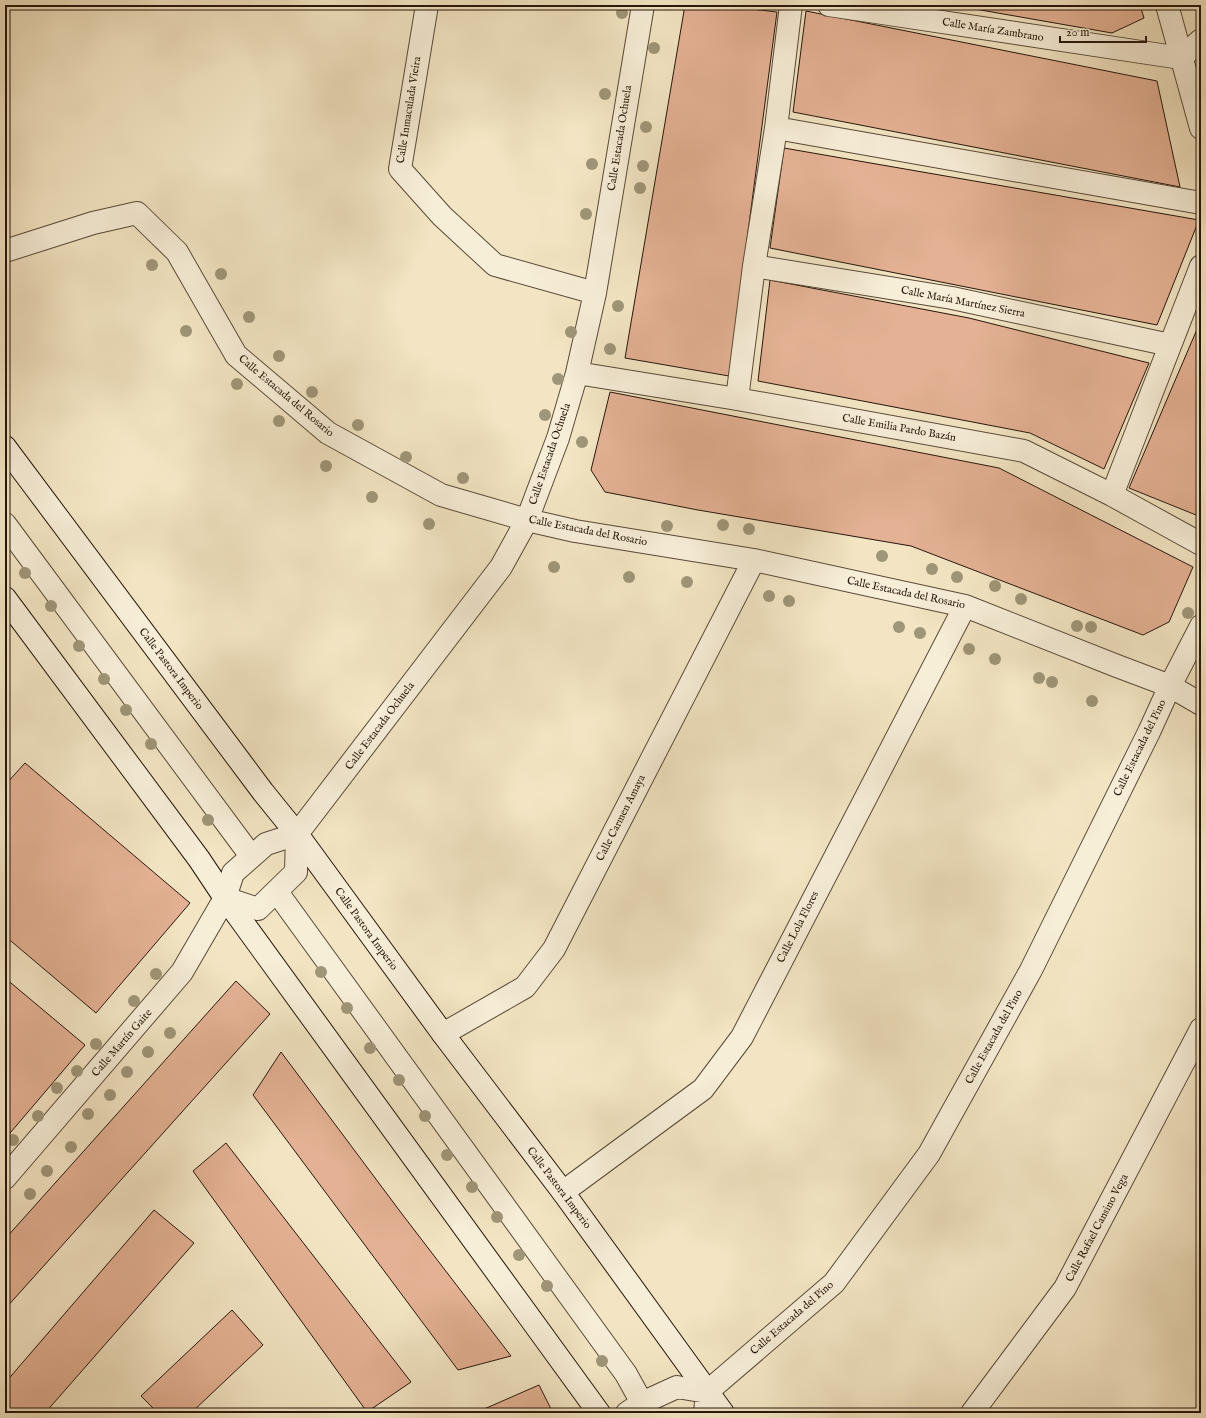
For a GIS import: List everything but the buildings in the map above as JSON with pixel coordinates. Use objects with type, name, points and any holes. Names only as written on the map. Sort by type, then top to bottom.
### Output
[{"type":"street","name":"Calle Inmaculada Vieira","points":[[427,5],[400,169],[442,216],[495,265],[595,293]]},
{"type":"street","name":"Calle Estacada Ochuela","points":[[297,834],[501,567],[527,520],[558,438],[577,373],[595,293],[643,5]]},
{"type":"street","points":[[737,399],[754,266],[776,128],[791,5]]},
{"type":"street","name":"Calle María Zambrano","points":[[829,5],[1181,58]]},
{"type":"street","points":[[1167,5],[1201,128]]},
{"type":"street","points":[[1181,58],[1201,40]]},
{"type":"street","points":[[776,128],[1201,203]]},
{"type":"street","name":"Calle Estacada del Rosario","points":[[5,251],[93,223],[136,213],[177,252],[236,355],[328,433],[441,495],[527,520],[575,531],[754,560],[965,606],[1170,686],[1201,704]]},
{"type":"street","name":"Calle María Martínez Sierra","points":[[754,266],[952,298],[1170,345]]},
{"type":"street","points":[[1112,495],[1201,266]]},
{"type":"street","name":"Calle Emilia Pardo Bazán","points":[[577,373],[737,399],[1024,451],[1112,495],[1201,544]]},
{"type":"street","name":"Calle Pastora Imperio","points":[[5,447],[263,792],[297,834],[443,1034],[563,1192],[723,1413]]},
{"type":"street","points":[[5,524],[251,856]]},
{"type":"street","name":"Calle Carmen Amaya","points":[[443,1034],[525,987],[554,949],[754,560]]},
{"type":"street","points":[[5,598],[199,859],[225,898],[599,1413]]},
{"type":"street","name":"Calle Lola Flores","points":[[563,1192],[703,1089],[742,1037],[965,606]]},
{"type":"street","name":"Calle Estacada del Pino","points":[[707,1392],[834,1283],[929,1154],[1031,970],[1149,732],[1170,686],[1201,626]]},
{"type":"street","points":[[225,898],[258,909],[296,872],[297,834]]},
{"type":"street","name":"Calle Martín Gaite","points":[[5,1178],[182,972],[225,898],[233,872],[266,844],[297,834]]},
{"type":"street","points":[[277,892],[626,1374],[635,1408],[677,1386],[707,1392],[706,1413]]},
{"type":"street","name":"Calle Rafael Cansino Vega","points":[[972,1413],[1065,1288],[1201,1029]]}]
